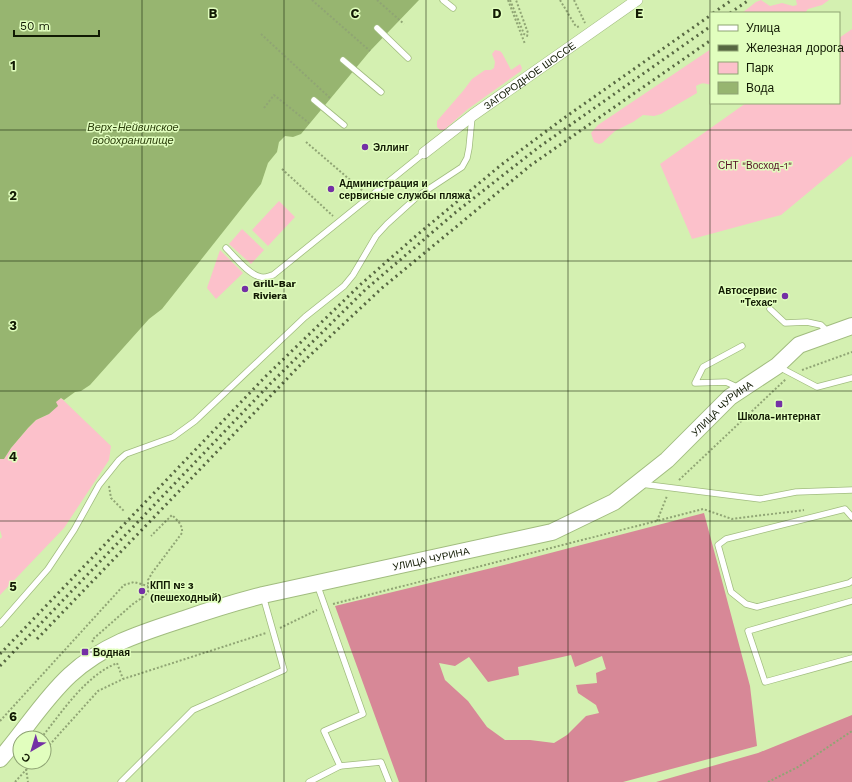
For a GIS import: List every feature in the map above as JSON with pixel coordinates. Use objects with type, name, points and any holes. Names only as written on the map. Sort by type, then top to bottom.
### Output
[{"type":"street","name":"ЗАГОРОДНОЕ ШОССЕ","points":[[424,153],[473,115],[637,0]]},
{"type":"street","name":"УЛИЦА ЧУРИНА","points":[[0,760],[44,704],[74,672],[98,653],[121,641],[232,603],[263,595],[552,532],[614,502],[667,460],[730,397],[776,366],[799,345],[852,326]]},
{"type":"lane","points":[[443,0],[453,8]]},
{"type":"lane","points":[[377,28],[408,58]]},
{"type":"lane","points":[[343,60],[381,92]]},
{"type":"lane","points":[[314,100],[344,125]]},
{"type":"lane","points":[[0,624],[48,569],[74,530],[99,485],[119,460],[126,454],[173,437],[195,421],[305,317],[344,286],[353,275],[376,236],[387,224],[418,196],[462,167],[469,148],[473,115]]},
{"type":"lane","points":[[226,248],[248,270],[260,277],[273,275],[424,153]]},
{"type":"lane","points":[[770,309],[785,323],[807,322],[821,325],[829,334]]},
{"type":"lane","points":[[741,389],[726,382],[695,383],[703,367],[742,346]]},
{"type":"lane","points":[[776,366],[817,387],[852,378]]},
{"type":"lane","points":[[637,484],[760,499],[796,492],[852,490]]},
{"type":"lane","points":[[852,517],[845,510],[726,539],[718,545],[731,592],[746,604],[757,607],[852,581]]},
{"type":"lane","points":[[317,583],[363,714],[324,731],[340,766]]},
{"type":"lane","points":[[121,782],[193,710],[284,670],[272,632],[263,595]]},
{"type":"lane","points":[[852,601],[748,631],[765,682],[852,658]]},
{"type":"lane","points":[[309,782],[340,766],[381,762],[389,782]]},
{"type":"path","points":[[312,0],[370,51]]},
{"type":"path","points":[[377,0],[404,24]]},
{"type":"path","points":[[509,0],[524,34],[527,36],[528,33],[516,0]]},
{"type":"path","points":[[509,0],[525,44]]},
{"type":"path","points":[[560,0],[577,27],[586,22],[574,0]]},
{"type":"path","points":[[261,34],[330,98]]},
{"type":"path","points":[[264,108],[274,96],[309,123]]},
{"type":"path","points":[[306,142],[370,198]]},
{"type":"path","points":[[282,168],[340,222]]},
{"type":"path","points":[[657,521],[670,488],[792,374],[852,352]]},
{"type":"path","points":[[106,477],[111,498],[124,511]]},
{"type":"path","points":[[52,742],[98,691],[123,679],[272,632],[325,606],[703,509],[732,519],[807,509]]},
{"type":"path","points":[[98,653],[92,640],[134,603],[145,596],[148,592],[148,580],[182,533],[183,529],[172,515],[151,536]]},
{"type":"path","points":[[0,721],[124,585],[134,582],[148,586]]},
{"type":"path","points":[[47,730],[83,686],[104,668],[117,663],[123,679]]},
{"type":"path","points":[[768,782],[798,766],[852,731]]},
{"type":"path","points":[[15,782],[25,770]]},
{"type":"path","points":[[26,770],[28,782]]},
{"type":"green space","points":[[761,0],[770,6],[782,3],[793,6],[797,5],[796,0],[829,0],[822,5],[808,9],[806,12],[743,12]]},
{"type":"green space","name":"СНТ \"Восход-1\"","points":[[852,29],[852,156],[781,215],[692,239],[660,164],[745,104],[840,104],[840,37]]},
{"type":"green space","points":[[495,50],[502,53],[511,70],[520,64],[522,68],[521,71],[468,109],[444,130],[440,130],[437,127],[437,121],[472,79],[485,70],[491,70],[494,68],[495,62],[492,54]]},
{"type":"green space","points":[[710,50],[710,85],[703,83],[696,86],[697,93],[661,114],[654,116],[643,115],[615,131],[599,144],[594,142],[591,133],[598,125]]},
{"type":"green space","points":[[279,201],[295,217],[268,246],[252,230]]},
{"type":"green space","points":[[242,229],[264,250],[251,264],[229,244]]},
{"type":"green space","points":[[220,250],[243,273],[216,299],[207,288]]},
{"type":"green space","points":[[61,398],[111,446],[109,460],[64,528],[0,595],[0,539],[2,537],[0,530],[0,459],[4,459],[11,448],[36,420],[49,414],[57,406],[55,402]]},
{"type":"shaded area","points":[[704,513],[750,686],[757,746],[623,782],[399,782],[335,606],[504,565]],"holes":[[[571,655],[575,667],[602,656],[606,669],[596,673],[597,683],[576,685],[578,693],[596,705],[599,713],[586,716],[567,735],[554,743],[530,740],[505,740],[487,727],[468,701],[445,680],[439,663],[455,666],[469,657],[488,682],[519,675],[518,667]]]},
{"type":"shaded area","points":[[852,715],[852,782],[656,782],[758,753]]},
{"type":"water","name":"Верх-Нейвинское водохранилище","points":[[0,0],[419,0],[370,51],[301,134],[293,137],[285,136],[279,142],[277,152],[268,163],[261,184],[162,309],[149,319],[90,385],[81,391],[75,392],[64,400],[61,398],[56,402],[58,406],[49,414],[36,420],[11,448],[4,459],[0,459]]},
{"type":"railway","points":[[714,12],[732,0]]},
{"type":"railway","points":[[731,12],[749,0]]},
{"type":"railway","points":[[0,654],[265,377],[360,285],[501,165],[564,118],[710,16]]},
{"type":"railway","points":[[0,666],[271,383],[365,290],[456,212],[539,147],[710,27]]},
{"type":"railway","points":[[37,639],[305,360],[382,288],[531,165],[710,41]]},
{"type":"place","name":"Эллинг","points":[[365,147]]},
{"type":"place","name":"Администрация и сервисные службы пляжа","points":[[331,189]]},
{"type":"place","name":"Grill-Bar Riviera","points":[[245,289]]},
{"type":"place","name":"Автосервис \"Техас\"","points":[[785,296]]},
{"type":"place","name":"Школа-интернат","points":[[779,404]]},
{"type":"place","name":"КПП № 3 (пешеходный)","points":[[142,591]]},
{"type":"place","name":"Водная","points":[[85,652]]}]
